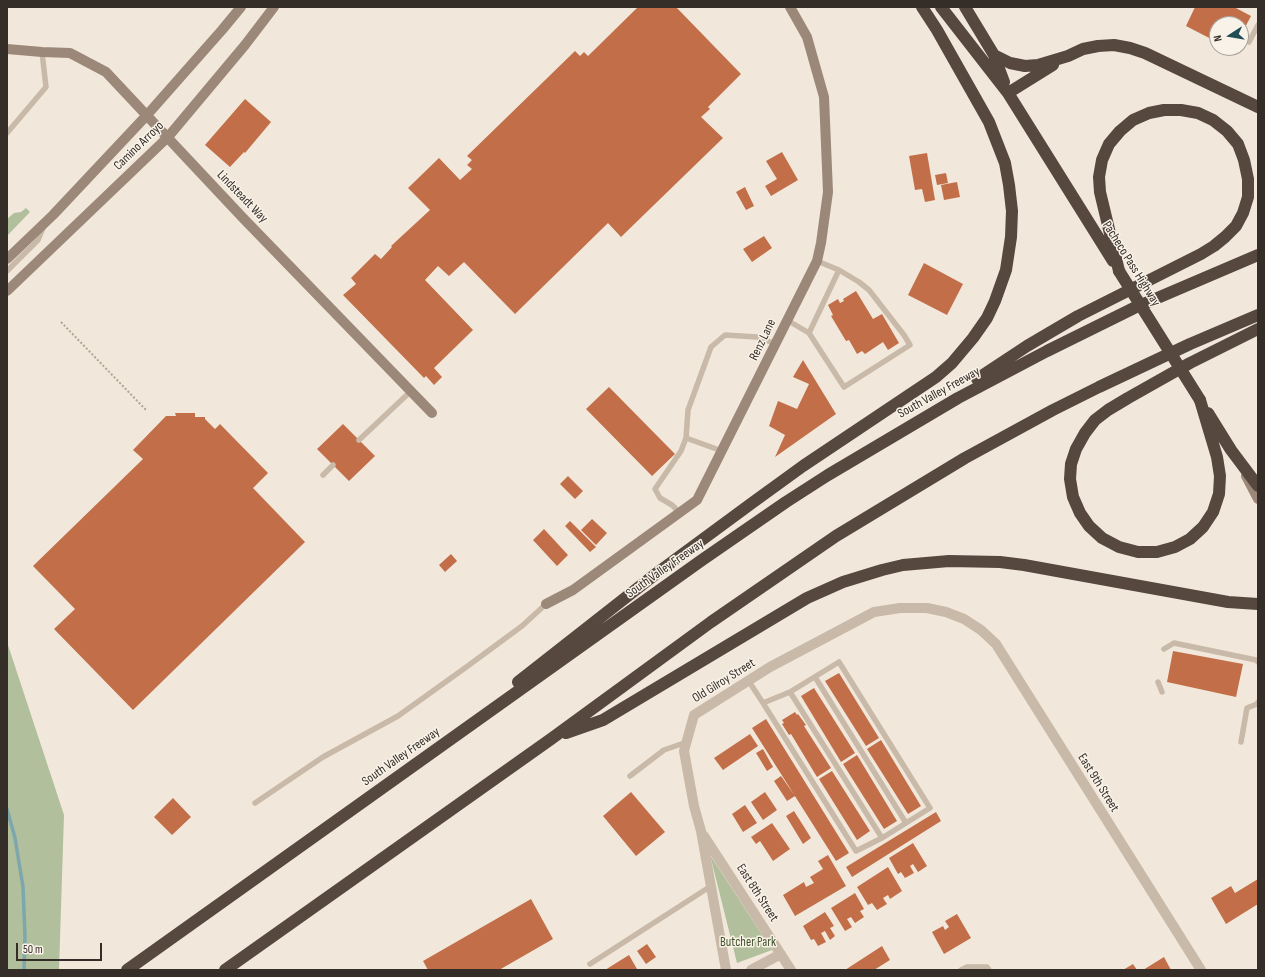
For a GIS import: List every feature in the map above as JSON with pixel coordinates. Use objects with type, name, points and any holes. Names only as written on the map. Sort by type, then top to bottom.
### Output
[{"type":"highway","points":[[375,794],[657,573],[740,511],[809,462],[936,376],[952,363],[973,338],[987,318],[996,301],[1006,270],[1012,230],[1012,211],[1005,163],[989,122],[937,30],[922,7]]},
{"type":"highway","name":"Pacheco Pass Highway","points":[[941,7],[1008,93],[1231,450],[1258,486]]},
{"type":"highway","name":"Pacheco Pass Highway","points":[[965,7],[994,55],[1008,93]]},
{"type":"highway","points":[[1008,93],[1068,56],[1083,49],[1114,45],[1145,53],[1258,107]]},
{"type":"highway","points":[[994,55],[1010,63],[1025,66],[1038,65],[1068,56]]},
{"type":"highway","points":[[870,449],[1051,332],[1112,298],[1201,254],[1225,237],[1236,226],[1243,213],[1248,197],[1248,179],[1244,160],[1238,144],[1213,120],[1198,113],[1181,110],[1164,110],[1149,113],[1133,120],[1120,131],[1109,144],[1102,160],[1099,177],[1100,192],[1103,210],[1119,271]]},
{"type":"highway","name":"South Valley Freeway","points":[[127,970],[743,531],[786,502],[870,449],[964,394],[1134,308],[1258,255]]},
{"type":"highway","points":[[225,970],[770,580],[836,536],[1009,433],[1099,387],[1190,344],[1258,315]]},
{"type":"highway","points":[[1200,400],[1217,457],[1220,476],[1219,494],[1213,512],[1203,527],[1190,539],[1175,547],[1158,552],[1138,552],[1119,547],[1102,538],[1088,526],[1080,514],[1073,497],[1070,479],[1071,464],[1076,449],[1085,433],[1096,420],[1108,410],[1190,363],[1258,329]]},
{"type":"highway","points":[[551,738],[603,720],[812,595],[850,580],[903,565],[949,561],[1012,564],[1228,602],[1258,604]]},
{"type":"street","name":"Camino Arroyo","points":[[7,259],[46,222],[147,115],[218,35],[240,7]]},
{"type":"street","name":"Camino Arroyo","points":[[7,291],[168,137],[245,45],[274,7]]},
{"type":"street","name":"Renz Lane","points":[[546,604],[573,590],[697,500],[817,261],[828,192],[824,97],[807,37],[790,7]]},
{"type":"street","name":"Lindsteadt Way","points":[[7,49],[70,53],[106,72],[243,218],[432,413]]},
{"type":"street","points":[[1231,450],[1258,499]]},
{"type":"street","name":"Old Gilroy Street","points":[[726,970],[701,831],[694,806],[684,751],[694,715],[770,667],[874,612],[900,608],[927,608],[946,612],[964,619]]},
{"type":"street","name":"East 9th Street","points":[[964,619],[981,630],[996,644],[1200,970]]},
{"type":"street","name":"East 8th Street","points":[[701,831],[791,970]]},
{"type":"street","points":[[751,970],[781,954]]},
{"type":"lane","points":[[1249,42],[1258,25]]},
{"type":"lane","points":[[7,134],[46,87],[42,52]]},
{"type":"lane","points":[[7,271],[38,240],[46,222]]},
{"type":"lane","points":[[787,320],[809,333],[844,387],[910,346],[904,335],[869,290],[839,270],[817,261]]},
{"type":"lane","points":[[809,333],[839,270]]},
{"type":"lane","points":[[680,513],[672,505],[660,498],[655,489],[681,451],[686,438],[688,410],[711,347],[725,335],[758,337],[776,344]]},
{"type":"lane","points":[[359,440],[411,391]]},
{"type":"lane","points":[[686,438],[722,451]]},
{"type":"lane","points":[[323,475],[333,465]]},
{"type":"lane","points":[[255,803],[322,757],[398,716],[522,626],[546,604]]},
{"type":"lane","points":[[1164,649],[1174,643],[1256,660],[1258,662]]},
{"type":"lane","points":[[748,680],[856,851],[882,838],[930,808],[839,662],[790,692],[763,703]]},
{"type":"lane","points":[[815,677],[906,823]]},
{"type":"lane","points":[[1158,682],[1162,692]]},
{"type":"lane","points":[[790,692],[882,838]]},
{"type":"lane","points":[[1241,742],[1247,708],[1258,702]]},
{"type":"lane","points":[[630,776],[664,750],[687,742]]},
{"type":"lane","points":[[590,964],[711,886]]},
{"type":"lane","points":[[962,970],[967,967],[988,967],[989,970]]},
{"type":"path","points":[[61,322],[146,410]]},
{"type":"green space","points":[[26,208],[30,212],[7,236],[7,219],[14,213],[21,212]]},
{"type":"green space","points":[[7,642],[64,815],[59,970],[7,970]]},
{"type":"green space","name":"Butcher Park","points":[[710,855],[772,950],[737,963]]},
{"type":"building","points":[[638,7],[676,7],[741,74],[708,107],[710,109],[701,117],[723,138],[621,237],[608,223],[515,314],[464,262],[449,276],[438,266],[425,280],[473,330],[434,368],[442,377],[434,385],[426,376],[424,378],[343,295],[356,284],[351,278],[375,254],[381,259],[392,247],[391,246],[430,210],[408,188],[439,158],[460,180],[472,169],[467,165],[472,160],[467,156],[575,51],[580,56],[584,52],[588,56]]},
{"type":"building","points":[[1195,7],[1234,7],[1251,16],[1249,20],[1249,16],[1209,16],[1209,38],[1186,26]]},
{"type":"building","points":[[245,99],[271,122],[245,153],[244,152],[230,167],[205,145]]},
{"type":"building","points":[[782,152],[798,180],[771,196],[765,186],[777,179],[766,161]]},
{"type":"building","points":[[927,153],[935,200],[925,202],[922,189],[915,190],[909,156]]},
{"type":"building","points":[[946,173],[948,183],[937,185],[935,175]]},
{"type":"building","points":[[957,182],[960,197],[944,200],[941,185]]},
{"type":"building","points":[[745,187],[754,206],[746,210],[736,192]]},
{"type":"building","points":[[764,236],[772,248],[752,262],[743,249]]},
{"type":"building","points":[[924,263],[963,284],[947,315],[908,295]]},
{"type":"building","points":[[856,291],[873,319],[882,314],[899,343],[888,350],[883,342],[865,354],[862,351],[857,354],[849,340],[846,341],[831,316],[833,315],[828,305],[838,299],[840,303],[844,301],[843,299]]},
{"type":"building","points":[[803,360],[836,414],[775,457],[785,435],[769,426],[778,401],[797,409],[809,384],[793,377]]},
{"type":"building","points":[[609,387],[675,454],[652,476],[586,409]]},
{"type":"building","points":[[175,413],[195,413],[195,417],[205,417],[205,419],[215,429],[220,424],[268,473],[253,488],[305,542],[133,710],[54,629],[75,609],[33,566],[143,459],[133,450],[166,416],[176,416]]},
{"type":"building","points":[[343,424],[375,456],[349,481],[317,449]]},
{"type":"building","points":[[568,476],[583,491],[575,499],[560,484]]},
{"type":"building","points":[[592,519],[607,533],[596,545],[581,530]]},
{"type":"building","points":[[570,521],[596,547],[590,552],[565,526]]},
{"type":"building","points":[[544,529],[568,555],[557,566],[533,540]]},
{"type":"building","points":[[451,554],[457,561],[445,572],[439,565]]},
{"type":"building","points":[[1173,651],[1243,664],[1236,697],[1167,682]]},
{"type":"building","points":[[839,673],[879,738],[866,746],[825,681]]},
{"type":"building","points":[[814,688],[855,753],[841,762],[801,696]]},
{"type":"building","points":[[795,712],[806,725],[804,726],[831,768],[817,777],[791,734],[789,735],[782,724],[784,723],[782,720]]},
{"type":"building","points":[[766,719],[849,853],[836,861],[752,728]]},
{"type":"building","points":[[750,734],[758,746],[723,770],[714,758]]},
{"type":"building","points":[[881,740],[921,806],[908,814],[867,749]]},
{"type":"building","points":[[763,749],[773,767],[767,771],[756,753]]},
{"type":"building","points":[[857,755],[897,821],[884,829],[843,764]]},
{"type":"building","points":[[832,771],[870,831],[857,840],[819,779]]},
{"type":"building","points":[[781,776],[795,796],[787,801],[774,781]]},
{"type":"building","points":[[631,792],[665,832],[636,856],[603,816]]},
{"type":"building","points":[[765,792],[777,810],[763,820],[751,802]]},
{"type":"building","points":[[173,798],[191,817],[172,835],[154,817]]},
{"type":"building","points":[[745,805],[757,823],[743,832],[732,814]]},
{"type":"building","points":[[794,811],[811,838],[803,844],[786,816]]},
{"type":"building","points":[[936,812],[941,821],[852,877],[846,867]]},
{"type":"building","points":[[772,823],[790,849],[773,861],[760,841],[756,844],[751,837]]},
{"type":"building","points":[[913,843],[927,866],[918,872],[913,864],[910,866],[914,873],[905,878],[901,872],[898,874],[889,858]]},
{"type":"building","points":[[828,855],[846,886],[795,916],[783,895],[804,882],[806,887],[814,883],[810,877],[823,869],[818,861]]},
{"type":"building","points":[[888,867],[902,891],[890,899],[888,895],[883,898],[887,904],[877,910],[872,903],[868,905],[857,887]]},
{"type":"building","points":[[1258,879],[1258,904],[1226,924],[1211,898],[1231,886],[1235,893]]},
{"type":"building","points":[[855,893],[864,909],[860,911],[864,917],[855,923],[851,917],[847,919],[852,927],[845,931],[831,908]]},
{"type":"building","points":[[531,899],[553,939],[499,970],[428,970],[423,961]]},
{"type":"building","points":[[825,912],[834,926],[830,928],[835,936],[830,940],[825,931],[821,933],[826,942],[818,946],[814,939],[811,940],[803,926]]},
{"type":"building","points":[[957,914],[971,938],[944,954],[932,932],[943,926],[945,930],[949,927],[945,921]]},
{"type":"building","points":[[647,944],[656,957],[646,964],[637,951]]},
{"type":"building","points":[[882,946],[890,960],[874,970],[845,970]]},
{"type":"building","points":[[629,955],[637,969],[605,970]]},
{"type":"building","points":[[1164,957],[1171,970],[1143,970]]},
{"type":"building","points":[[1133,964],[1137,970],[1123,970]]},
{"type":"waterway","points":[[7,809],[15,838],[23,887],[25,937],[24,970]]}]
